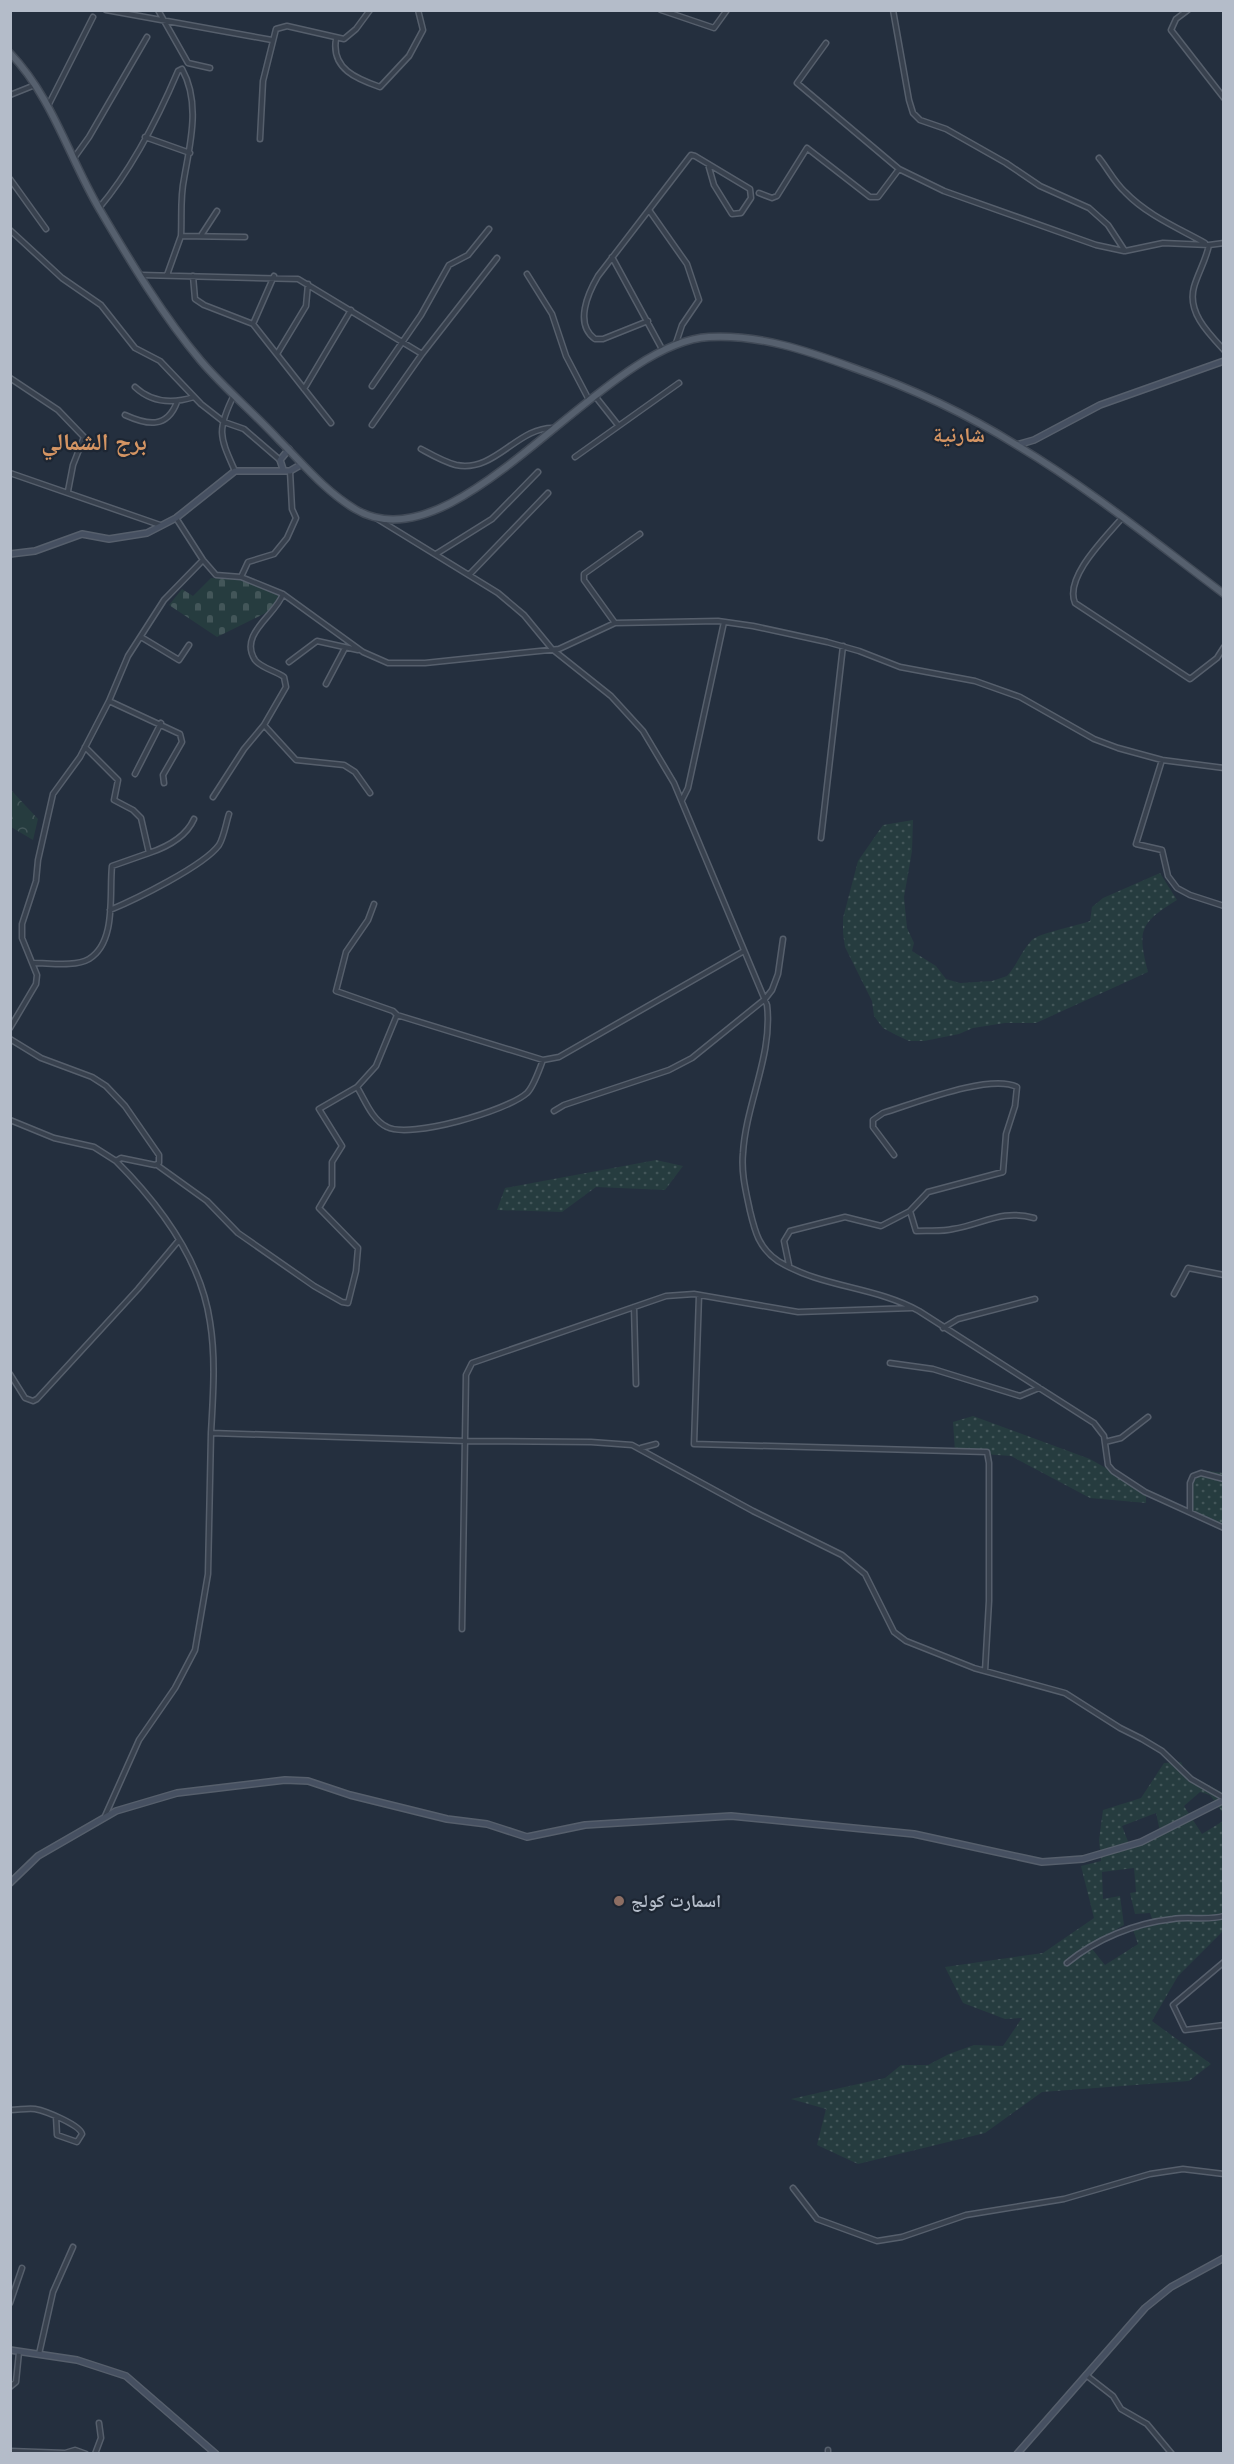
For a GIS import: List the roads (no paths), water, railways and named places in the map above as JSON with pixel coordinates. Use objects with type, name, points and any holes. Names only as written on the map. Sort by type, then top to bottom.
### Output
[{"type":"main road","points":[[10,53],[36,84],[99,208],[190,348],[302,464],[356,510],[376,518],[408,518],[459,498],[503,470],[592,398],[662,349],[702,337],[724,336],[798,349],[892,382],[1017,445],[1122,518],[1224,594]]},
{"type":"street","points":[[106,10],[119,11],[168,24],[272,40]]},
{"type":"street","points":[[158,10],[168,24],[188,63],[210,68]]},
{"type":"street","points":[[260,139],[263,81],[276,29],[287,26],[336,39],[350,36],[370,10]]},
{"type":"street","points":[[336,39],[334,49],[343,69],[367,83],[380,87],[409,56],[423,30],[418,10]]},
{"type":"street","points":[[661,10],[714,28],[727,10]]},
{"type":"street","points":[[893,10],[909,100],[915,116],[952,132],[1040,186],[1089,208],[1108,225],[1125,251]]},
{"type":"street","points":[[1188,10],[1176,19],[1171,30],[1224,98]]},
{"type":"street","points":[[48,104],[93,17]]},
{"type":"street","points":[[74,158],[89,137],[147,37]]},
{"type":"street","points":[[826,43],[797,83],[899,170],[944,191],[1096,245],[1125,251],[1163,243],[1209,245],[1224,243]]},
{"type":"street","points":[[99,208],[111,194],[145,137],[178,71],[182,69],[191,103],[190,153],[183,180],[181,236],[167,275]]},
{"type":"street","points":[[10,95],[36,84]]},
{"type":"street","points":[[145,137],[190,153]]},
{"type":"street","points":[[759,193],[772,198],[777,196],[807,148],[870,197],[878,197],[899,170]]},
{"type":"street","points":[[648,321],[603,339],[591,335],[585,316],[587,296],[612,257],[691,155],[708,164],[752,192],[741,213],[732,214],[725,206],[708,164]]},
{"type":"street","points":[[1099,158],[1119,187],[1132,199],[1162,220],[1209,245]]},
{"type":"street","points":[[10,179],[46,229]]},
{"type":"street","points":[[649,210],[687,264],[699,300],[682,325],[676,343]]},
{"type":"street","points":[[202,234],[217,211]]},
{"type":"street","points":[[372,386],[425,309],[449,265],[468,255],[489,229]]},
{"type":"street","points":[[10,230],[62,278],[101,305],[135,348],[165,365],[194,397],[224,422],[244,429],[280,460],[283,469]]},
{"type":"street","points":[[181,236],[202,234],[244,237]]},
{"type":"street","points":[[1209,245],[1194,286],[1194,307],[1207,332],[1224,350]]},
{"type":"street","points":[[612,257],[662,349]]},
{"type":"street","points":[[372,425],[422,354],[497,258]]},
{"type":"street","points":[[527,274],[552,314],[566,356],[592,398],[618,425]]},
{"type":"street","points":[[141,275],[291,277],[308,284],[422,354]]},
{"type":"street","points":[[193,276],[195,299],[204,305],[253,324],[331,423]]},
{"type":"street","points":[[253,324],[274,276]]},
{"type":"street","points":[[277,354],[306,306],[308,284]]},
{"type":"street","points":[[304,389],[351,310]]},
{"type":"street","points":[[1017,445],[1034,440],[1089,410],[1224,361]]},
{"type":"street","points":[[10,378],[58,410],[84,437],[73,465],[68,491]]},
{"type":"street","points":[[575,458],[679,383]]},
{"type":"street","points":[[135,387],[147,398],[177,402],[194,397]]},
{"type":"street","points":[[234,395],[224,422],[221,442],[235,471]]},
{"type":"street","points":[[125,415],[154,424],[171,415],[177,402]]},
{"type":"street","points":[[421,449],[457,465],[474,464],[493,458],[538,429],[556,428]]},
{"type":"street","points":[[1031,454],[1034,440]]},
{"type":"street","points":[[280,460],[289,450]]},
{"type":"street","points":[[10,554],[34,550],[82,534],[121,538],[147,533],[176,518],[235,471],[256,473],[283,469],[290,471],[302,464]]},
{"type":"street","points":[[241,577],[248,562],[274,554],[293,527],[297,518],[292,509],[290,471]]},
{"type":"street","points":[[10,472],[160,525]]},
{"type":"street","points":[[436,554],[492,519],[538,472]]},
{"type":"street","points":[[469,575],[548,493]]},
{"type":"street","points":[[176,518],[203,560],[216,575],[241,577],[283,594],[360,650],[381,661],[396,664],[564,648],[615,623],[685,620],[724,622],[775,630],[843,646],[900,667],[966,679],[1039,707],[1094,739],[1162,760],[1224,768]]},
{"type":"street","points":[[376,518],[436,554],[516,607],[552,649],[594,682],[632,717],[656,750],[682,800],[765,999],[768,1016],[766,1037],[744,1139],[743,1179],[754,1234],[769,1254],[818,1280],[870,1292],[912,1308],[1094,1424],[1105,1442],[1108,1466],[1113,1471],[1145,1492],[1224,1528]]},
{"type":"street","points":[[1122,518],[1076,577],[1072,586],[1075,603],[1190,679],[1217,658],[1224,647]]},
{"type":"street","points":[[615,623],[584,580],[584,574],[640,534]]},
{"type":"street","points":[[10,1028],[36,984],[34,963],[22,938],[22,924],[36,881],[51,800],[85,747],[110,701],[128,656],[174,588],[203,560]]},
{"type":"street","points":[[213,798],[244,749],[264,724],[286,684],[280,675],[256,661],[253,652],[254,634],[277,607],[283,594]]},
{"type":"street","points":[[682,800],[688,788],[724,622]]},
{"type":"street","points":[[141,637],[179,660],[189,645]]},
{"type":"street","points":[[289,662],[316,641],[360,650]]},
{"type":"street","points":[[821,838],[843,646]]},
{"type":"street","points":[[326,684],[345,648]]},
{"type":"street","points":[[110,701],[177,730],[182,738],[163,775],[164,783]]},
{"type":"street","points":[[135,774],[161,723]]},
{"type":"street","points":[[264,724],[296,760],[344,765],[355,772],[370,793]]},
{"type":"street","points":[[85,747],[118,780],[114,800],[133,810],[141,818],[149,854]]},
{"type":"street","points":[[1162,760],[1136,844],[1162,850],[1169,878],[1181,891],[1224,906]]},
{"type":"street","points":[[110,910],[131,902],[204,859],[219,845],[228,814]]},
{"type":"street","points":[[34,963],[75,963],[89,959],[104,940],[110,910],[113,865],[149,854],[178,839],[190,828],[194,819]]},
{"type":"street","points":[[374,904],[368,920],[346,952],[336,991],[393,1011],[397,1015],[543,1060],[559,1057],[744,951]]},
{"type":"street","points":[[554,1111],[564,1105],[669,1070],[684,1062],[765,999],[772,990],[778,974],[783,939]]},
{"type":"street","points":[[116,1161],[121,1158],[157,1165],[207,1201],[238,1233],[314,1286],[346,1303],[355,1277],[358,1251],[351,1239],[319,1209],[333,1181],[332,1162],[342,1146],[319,1109],[357,1087],[376,1066],[397,1015]]},
{"type":"street","points":[[10,1039],[41,1058],[92,1077],[105,1086],[125,1106],[159,1155],[157,1165]]},
{"type":"street","points":[[357,1087],[372,1113],[384,1126],[394,1130],[420,1128],[498,1108],[527,1093],[543,1060]]},
{"type":"street","points":[[789,1266],[784,1241],[789,1232],[845,1217],[881,1226],[910,1211],[928,1192],[1003,1172],[1006,1134],[1015,1106],[1017,1087],[997,1082],[958,1090],[883,1113],[873,1120],[873,1127],[894,1155]]},
{"type":"street","points":[[10,1120],[54,1138],[94,1147],[116,1161],[159,1209],[179,1240],[194,1268],[210,1319],[213,1357],[208,1574],[195,1650],[175,1688],[139,1740],[105,1816]]},
{"type":"street","points":[[910,1211],[916,1231],[951,1230],[1003,1214],[1017,1213],[1034,1218]]},
{"type":"street","points":[[10,1374],[26,1398],[33,1401],[37,1399],[138,1289],[179,1240]]},
{"type":"street","points":[[1174,1294],[1188,1268],[1224,1275]]},
{"type":"street","points":[[462,1629],[466,1375],[472,1363],[666,1296],[699,1295],[798,1312],[912,1308]]},
{"type":"street","points":[[699,1295],[694,1444],[987,1452],[989,1601],[984,1671]]},
{"type":"street","points":[[942,1328],[958,1319],[1035,1299]]},
{"type":"street","points":[[634,1307],[636,1384]]},
{"type":"street","points":[[890,1363],[933,1369],[1020,1396],[1040,1388]]},
{"type":"street","points":[[1105,1442],[1121,1438],[1148,1417]]},
{"type":"street","points":[[211,1433],[615,1443],[640,1448],[753,1511],[842,1556],[865,1574],[894,1632],[906,1641],[984,1671],[1065,1693],[1162,1752],[1191,1779],[1224,1799]]},
{"type":"street","points":[[640,1448],[656,1444]]},
{"type":"street","points":[[1190,1511],[1190,1483],[1193,1476],[1201,1473],[1224,1479]]},
{"type":"street","points":[[10,1883],[34,1860],[105,1816],[177,1793],[302,1780],[350,1795],[447,1819],[487,1824],[527,1837],[585,1825],[730,1816],[914,1834],[975,1846],[1028,1860],[1059,1862],[1094,1856],[1152,1838],[1224,1799]]},
{"type":"street","points":[[1067,1963],[1092,1945],[1128,1930],[1172,1919],[1198,1920],[1224,1916]]},
{"type":"street","points":[[1224,1962],[1173,2005],[1181,2026],[1185,2030],[1224,2025]]},
{"type":"street","points":[[10,2110],[38,2110],[56,2117],[80,2128],[82,2134],[77,2142],[57,2135],[56,2117]]},
{"type":"street","points":[[793,2188],[817,2219],[877,2241],[902,2237],[966,2215],[1064,2199],[1150,2174],[1183,2169],[1224,2174]]},
{"type":"street","points":[[39,2354],[53,2292],[73,2247]]},
{"type":"street","points":[[1017,2454],[1085,2375],[1160,2294],[1224,2258]]},
{"type":"street","points":[[10,2303],[22,2268]]},
{"type":"street","points":[[10,2350],[77,2360],[126,2376],[216,2454]]},
{"type":"street","points":[[10,2387],[15,2382],[19,2352]]},
{"type":"street","points":[[1085,2375],[1113,2396],[1121,2409],[1147,2424],[1172,2454]]},
{"type":"street","points":[[95,2454],[101,2438],[99,2423]]},
{"type":"street","points":[[10,2451],[65,2453],[75,2450],[86,2454]]},
{"type":"place","name":"اسمارت كولج","points":[[619,1901]]},
{"type":"district","name":"شارنية","points":[[959,435]]},
{"type":"district","name":"برج الشمالي","points":[[94,442]]}]
